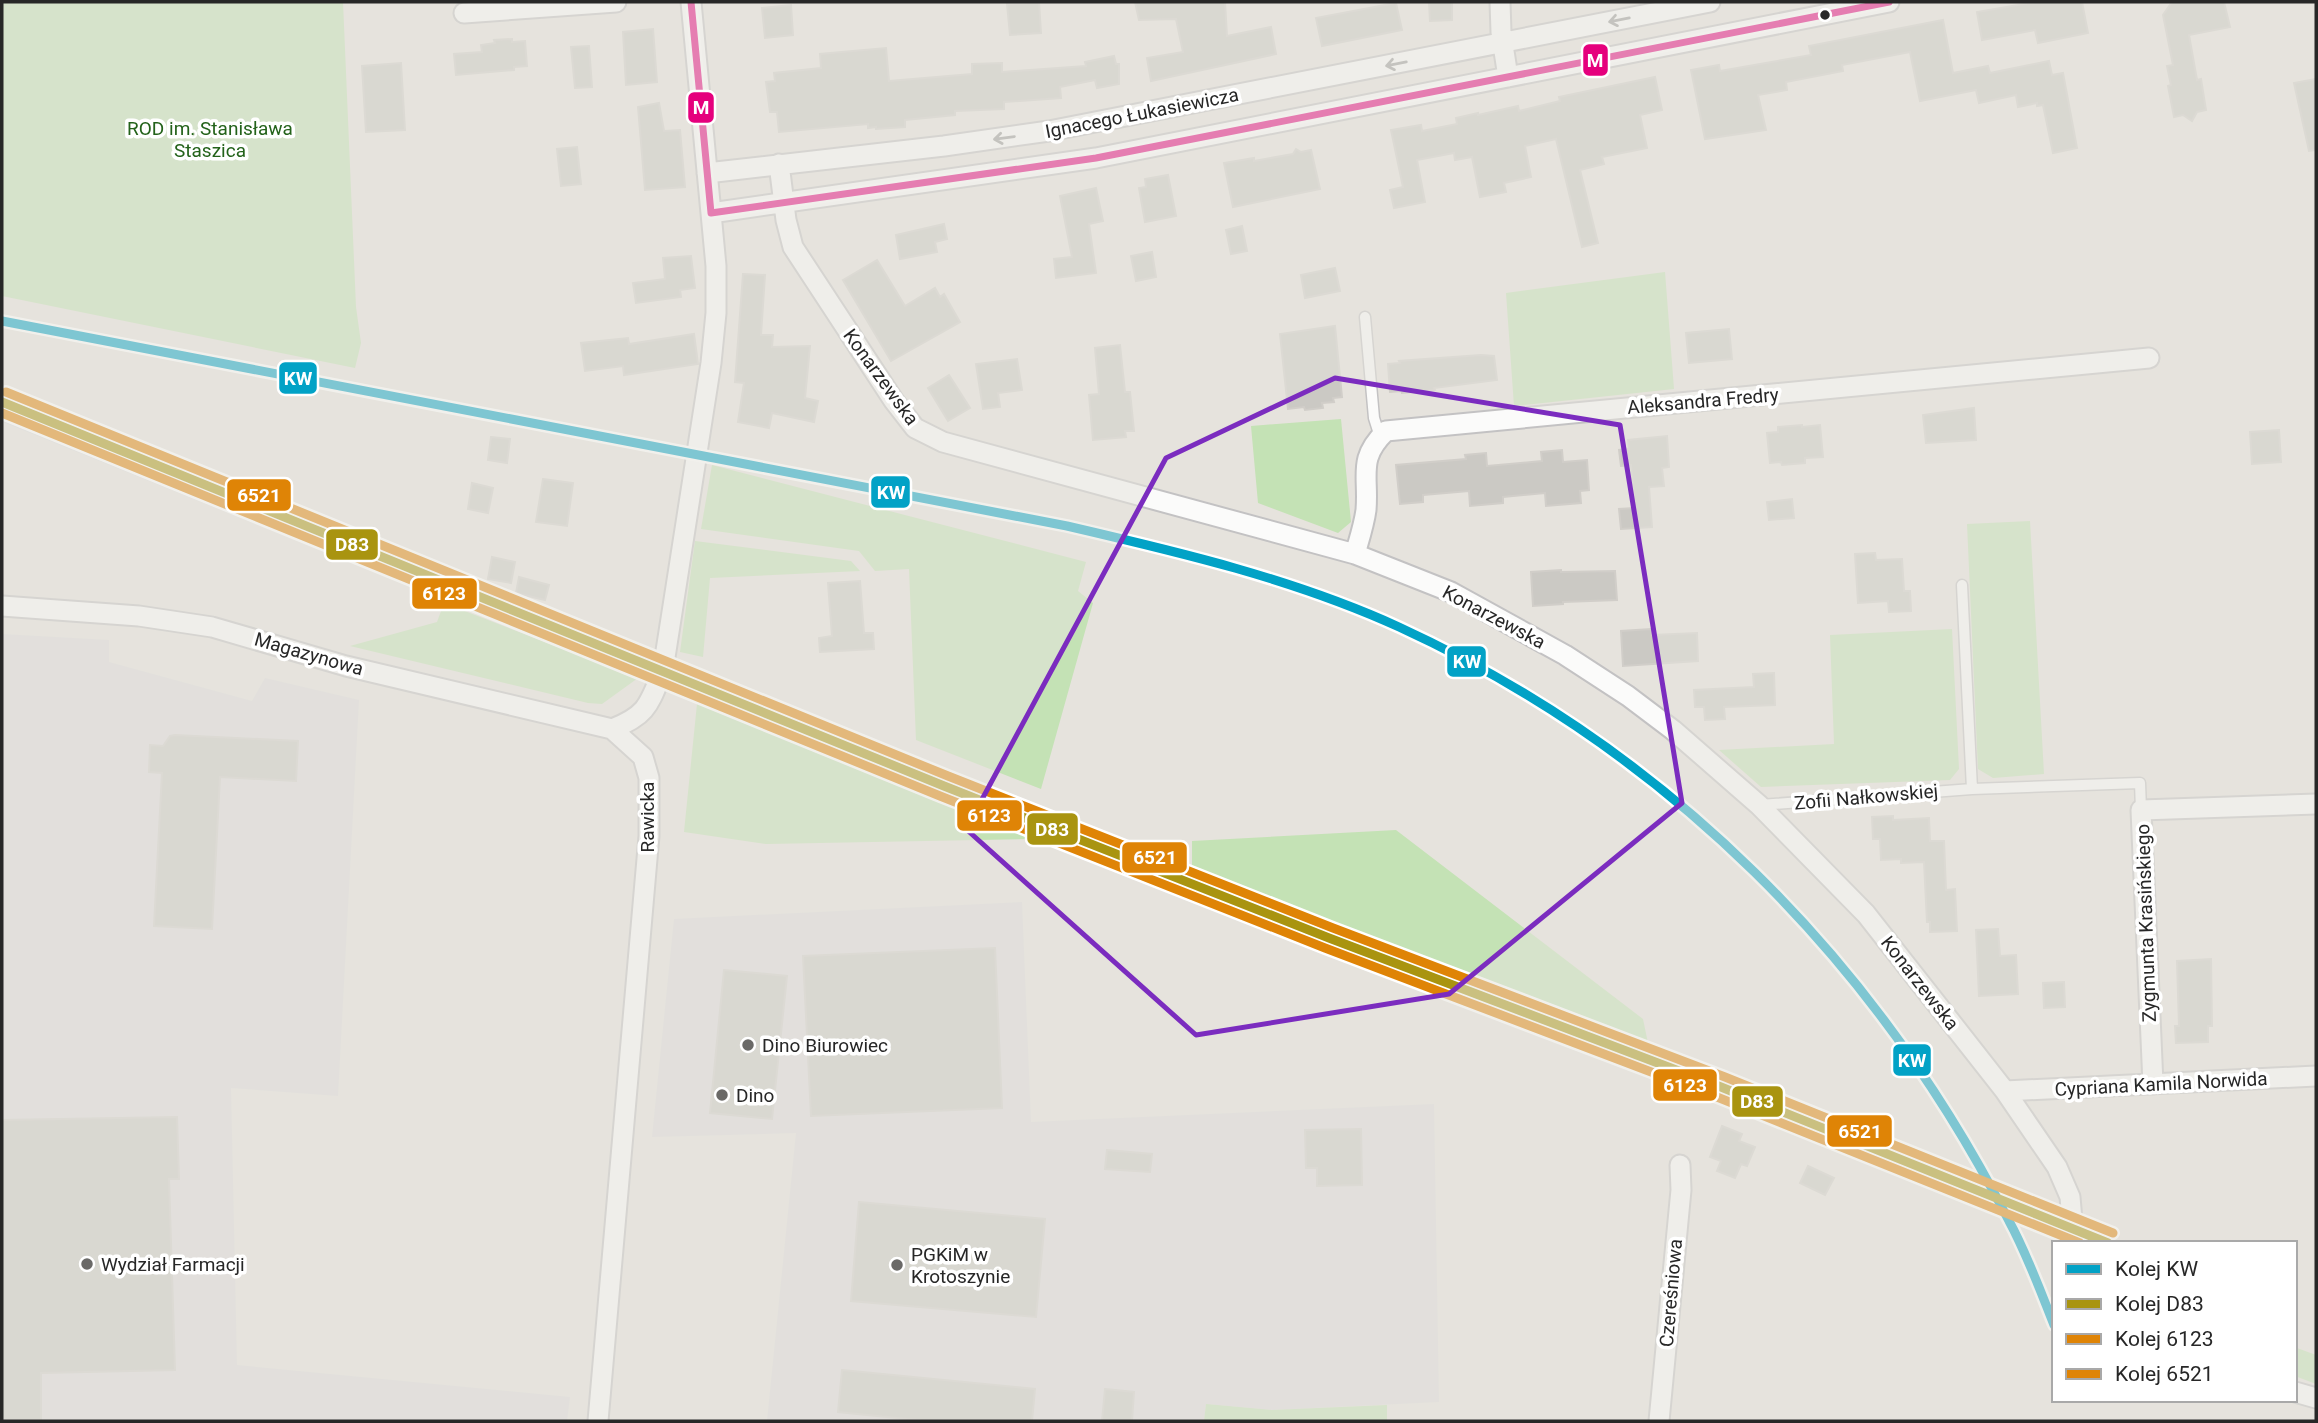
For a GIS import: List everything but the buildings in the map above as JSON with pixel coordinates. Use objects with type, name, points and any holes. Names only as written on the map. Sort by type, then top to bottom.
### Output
[{"type":"street","points":[[464,13],[616,2]]},
{"type":"street","points":[[612,729],[633,721],[648,705],[663,670],[711,363],[716,313],[716,266],[691,2]]},
{"type":"street","points":[[1500,2],[1508,77]]},
{"type":"street","name":"Ignacego Łukasiewicza","points":[[707,173],[943,146],[1063,128],[1710,2]]},
{"type":"street","name":"Ignacego Łukasiewicza","points":[[711,213],[1069,162],[1889,2]]},
{"type":"street","points":[[1063,128],[1069,162]]},
{"type":"street","points":[[779,164],[783,202]]},
{"type":"street","name":"Konarzewska","points":[[783,202],[793,247],[894,401],[915,428],[943,442],[1355,554],[1451,592],[1565,655],[1628,696],[1673,730],[1759,806],[1866,914],[2006,1091],[2057,1167],[2070,1197],[2074,1241]]},
{"type":"street","name":"Aleksandra Fredry","points":[[1380,437],[1386,431],[2149,358]]},
{"type":"street","points":[[1355,554],[1366,511],[1366,463],[1373,444],[1380,437]]},
{"type":"street","name":"Magazynowa","points":[[2,606],[139,616],[212,626],[346,666],[612,729]]},
{"type":"street","name":"Rawicka","points":[[598,1421],[649,836],[649,778],[643,757],[612,729]]},
{"type":"street","name":"Zygmunta Krasińskiego","points":[[2153,1084],[2141,810],[2316,804]]},
{"type":"street","name":"Cypriana Kamila Norwida","points":[[2006,1091],[2316,1076]]},
{"type":"street","name":"Czereśniowa","points":[[1659,1421],[1681,1190],[1680,1165]]},
{"type":"street","points":[[2297,1393],[2316,1398]]},
{"type":"lane","points":[[1365,317],[1374,418],[1380,437]]},
{"type":"lane","points":[[1962,585],[1972,789]]},
{"type":"lane","name":"Zofii Nałkowskiej","points":[[1759,806],[1972,789],[2140,783],[2141,810]]},
{"type":"highlighted area","points":[[1335,378],[1620,425],[1682,803],[1449,994],[1196,1035],[966,829],[1166,458]]},
{"type":"shaded area","points":[[2,634],[109,640],[109,662],[252,701],[265,678],[359,700],[338,1096],[231,1088],[237,1365],[570,1397],[567,1421],[2,1421]]},
{"type":"shaded area","points":[[1022,902],[1031,1122],[1434,1104],[1439,1402],[1272,1410],[1206,1404],[1204,1421],[767,1421],[796,1133],[652,1137],[674,919]]},
{"type":"green space","name":"ROD im. Stanisława Staszica","points":[[2,2],[343,2],[356,307],[361,343],[355,368],[2,296]]},
{"type":"green space","points":[[1665,272],[1674,389],[1514,406],[1506,293]]},
{"type":"green space","points":[[1341,419],[1351,522],[1338,533],[1258,503],[1251,426]]},
{"type":"green space","points":[[712,465],[1086,562],[1078,591],[1093,603],[1041,789],[916,740],[909,569],[875,571],[859,551],[701,529]]},
{"type":"green space","points":[[2030,521],[2044,774],[1993,778],[1978,769],[1967,524]]},
{"type":"green space","points":[[695,541],[851,561],[860,571],[710,578],[703,657],[680,652]]},
{"type":"green space","points":[[444,603],[638,678],[602,704],[588,703],[350,646],[437,622]]},
{"type":"green space","points":[[1952,629],[1959,769],[1950,780],[1761,787],[1719,750],[1834,744],[1830,635]]},
{"type":"green space","points":[[698,694],[1031,839],[766,844],[684,832]]},
{"type":"green space","points":[[1396,830],[1643,1019],[1649,1048],[1192,867],[1192,841]]},
{"type":"green space","points":[[2297,1348],[2316,1355],[2316,1384],[2297,1377]]},
{"type":"green space","points":[[1206,1404],[1272,1410],[1387,1405],[1387,1421],[1204,1421]]},
{"type":"railway","points":[[2,419],[292,536]]},
{"type":"rail line","name":"KW","points":[[2,321],[1067,526],[1236,568],[1319,595],[1399,627],[1497,677],[1589,735],[1674,800],[1754,872],[1828,950],[1895,1035],[1955,1125],[2016,1234],[2052,1320]]},
{"type":"rail line","name":"6521","points":[[6,392],[948,776],[1333,928],[1725,1077],[2113,1233]]},
{"type":"rail line","name":"D83","points":[[2,402],[944,786],[1329,938],[1721,1087],[2103,1241]]},
{"type":"rail line","name":"6123","points":[[2,413],[940,796],[1325,948],[1717,1097],[2075,1241]]},
{"type":"transit line","name":"M","points":[[691,2],[711,213]]},
{"type":"transit line","name":"M","points":[[711,213],[1096,158],[1889,2]]},
{"type":"place","name":"Dino Biurowiec","points":[[748,1045]]},
{"type":"place","name":"Dino","points":[[722,1095]]},
{"type":"place","name":"Wydział Farmacji","points":[[87,1264]]},
{"type":"place","name":"PGKiM w Krotoszynie","points":[[897,1265]]}]
